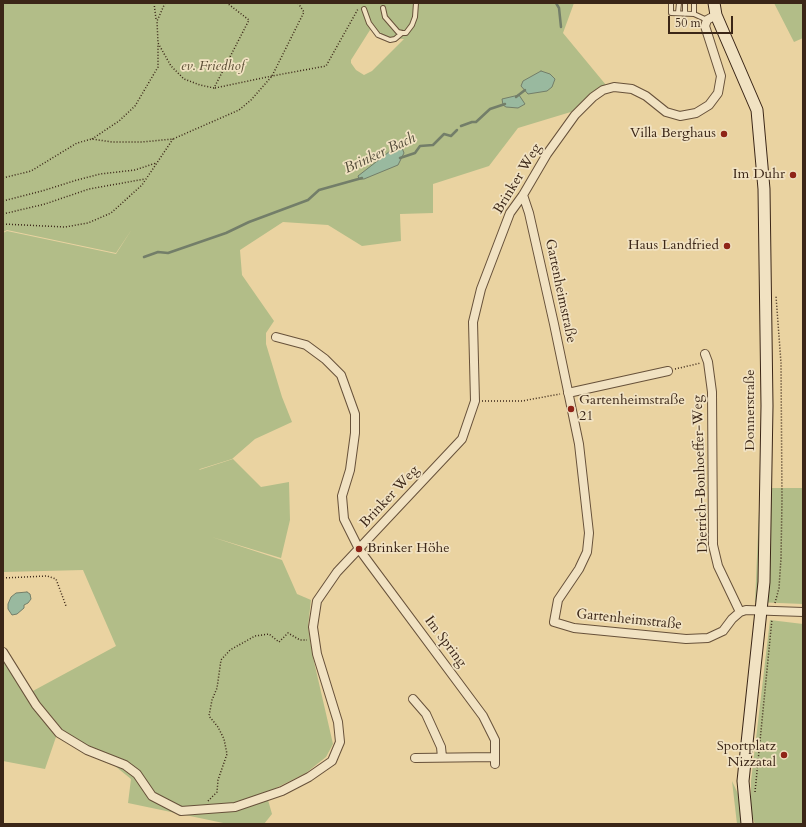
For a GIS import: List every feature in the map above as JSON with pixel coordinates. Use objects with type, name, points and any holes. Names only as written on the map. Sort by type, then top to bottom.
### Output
[{"type":"main road","name":"Donnerstraße","points":[[714,3],[711,17],[757,110],[764,189],[767,406],[767,610],[743,781],[747,824]]},
{"type":"street","name":"Brinker Weg","points":[[3,652],[36,706],[59,733],[88,750],[124,765],[137,774],[152,796],[182,811],[235,807],[282,791],[309,777],[332,761],[340,742],[338,722],[317,654],[313,627],[317,601],[337,572],[462,440],[475,401],[473,322],[481,289],[510,213],[523,195],[547,154],[575,115],[593,97],[603,90],[614,87],[632,89],[646,96],[666,112],[680,116],[696,113],[709,105],[718,93],[721,76],[705,26],[711,17]]},
{"type":"street","name":"Gartenheimstraße","points":[[523,195],[529,213],[554,324],[578,444],[589,533],[587,552],[579,569],[558,600],[554,622],[574,628],[686,639],[708,638],[723,631],[732,619],[740,612]]},
{"type":"street","points":[[276,337],[306,345],[325,359],[341,376],[351,401],[355,414],[355,433],[350,470],[342,496],[344,519],[359,549]]},
{"type":"street","name":"Dietrich-Bonhoeffer-Weg","points":[[707,358],[712,392],[713,545],[718,566],[740,612]]},
{"type":"street","points":[[568,393],[668,371]]},
{"type":"street","name":"Im Spring","points":[[359,549],[483,716],[495,740],[495,760],[415,758]]},
{"type":"street","points":[[740,612],[746,610],[767,610],[803,612]]},
{"type":"street","points":[[413,698],[426,714],[441,747],[442,758]]},
{"type":"lane","points":[[364,9],[368,23],[378,34],[390,40],[395,39],[402,33],[406,33],[412,25],[416,3]]},
{"type":"lane","points":[[671,3],[671,13],[694,14],[711,17]]},
{"type":"lane","points":[[678,3],[678,14]]},
{"type":"lane","points":[[685,3],[685,14]]},
{"type":"lane","points":[[694,3],[694,14]]},
{"type":"lane","points":[[382,8],[385,17],[398,32],[402,33]]},
{"type":"path","points":[[3,178],[31,171],[76,143],[92,139],[119,121],[135,106],[158,67],[157,20],[154,3]]},
{"type":"path","points":[[157,20],[165,3]]},
{"type":"path","points":[[214,88],[249,20],[227,3]]},
{"type":"path","points":[[92,139],[112,142],[142,142],[173,139],[239,110],[252,100],[272,76],[304,12],[298,3]]},
{"type":"path","points":[[158,43],[171,66],[184,79],[214,88],[326,66],[359,6]]},
{"type":"path","points":[[3,224],[65,227],[88,223],[111,213],[123,203],[145,179],[173,139]]},
{"type":"path","points":[[3,201],[85,178],[135,170],[156,163]]},
{"type":"path","points":[[3,214],[45,204],[88,189],[145,179]]},
{"type":"path","points":[[668,371],[707,358]]},
{"type":"path","points":[[475,401],[522,401],[568,393]]},
{"type":"path","points":[[3,578],[47,576],[56,579],[66,606]]},
{"type":"path","points":[[754,795],[767,610]]},
{"type":"path","points":[[200,810],[217,792],[218,780],[227,754],[224,739],[218,727],[208,716],[217,688],[220,660],[230,650],[255,636],[269,634],[279,642],[288,634],[300,640],[315,641]]},
{"type":"green space","name":"ev. Friedhof","points":[[3,3],[574,3],[563,33],[606,85],[590,94],[574,111],[518,128],[489,166],[433,184],[433,213],[400,214],[401,241],[362,246],[328,225],[283,222],[240,250],[242,275],[274,321],[266,333],[266,344],[282,397],[292,422],[255,439],[232,459],[199,470],[233,459],[261,487],[289,482],[290,520],[281,558],[212,537],[282,560],[297,594],[311,600],[308,626],[312,653],[333,744],[326,757],[306,773],[266,793],[272,814],[264,824],[228,824],[128,803],[131,779],[115,766],[85,754],[57,737],[58,724],[31,692],[116,646],[83,570],[4,572],[3,233],[7,231],[116,254],[132,229],[116,253],[7,230],[3,232]],"holes":[[[372,29],[384,38],[404,39],[372,71],[364,75],[356,70],[351,63],[351,60],[370,30]]]},
{"type":"green space","points":[[774,3],[803,3],[803,38],[794,42]]},
{"type":"green space","points":[[760,488],[803,488],[803,604],[755,602]]},
{"type":"green space","name":"Sportplatz Nizzatal","points":[[770,620],[803,624],[803,824],[755,824],[751,814],[751,781]]},
{"type":"green space","points":[[3,657],[33,706],[56,737],[45,769],[3,761]]},
{"type":"green space","points":[[732,781],[752,824],[737,824]]},
{"type":"shaded area","points":[[541,71],[550,74],[555,79],[552,87],[547,91],[528,94],[521,86],[523,81]]},
{"type":"shaded area","points":[[519,95],[525,104],[518,108],[506,107],[503,105],[502,99]]},
{"type":"shaded area","points":[[394,148],[402,148],[404,153],[398,165],[364,179],[359,179],[358,176]]},
{"type":"shaded area","points":[[27,592],[30,594],[31,599],[17,614],[12,615],[8,609],[8,604],[11,597],[16,593]]},
{"type":"waterway","points":[[556,3],[559,8],[561,27]]},
{"type":"waterway","name":"Brinker Bach","points":[[516,97],[525,90]]},
{"type":"waterway","name":"Brinker Bach","points":[[461,126],[476,122],[490,109],[505,104]]},
{"type":"waterway","name":"Brinker Bach","points":[[400,158],[415,153],[420,146],[433,145],[444,134],[451,136],[457,130]]},
{"type":"waterway","name":"Brinker Bach","points":[[144,257],[158,252],[168,253],[226,233],[249,222],[308,200],[319,190],[362,178]]},
{"type":"place","name":"Villa Berghaus","points":[[724,134]]},
{"type":"place","name":"Im Duhr","points":[[793,175]]},
{"type":"place","name":"Haus Landfried","points":[[727,246]]},
{"type":"place","name":"Gartenheimstraße 21","points":[[571,409]]},
{"type":"place","name":"Brinker Höhe","points":[[359,549]]},
{"type":"place","name":"Sportplatz Nizzatal","points":[[784,755]]}]
